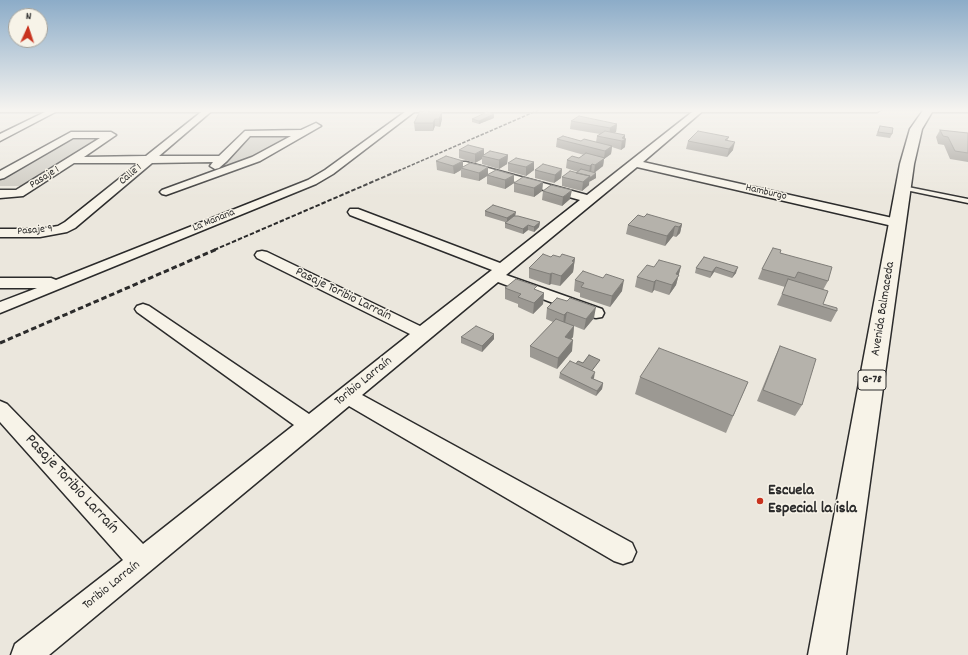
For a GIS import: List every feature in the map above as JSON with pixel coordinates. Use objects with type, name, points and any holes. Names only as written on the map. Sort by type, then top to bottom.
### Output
[{"type":"main road","name":"Avenida Balmaceda","points":[[826,655],[897,223],[912,140]]},
{"type":"street","name":"Pasaje 1","points":[[0,176],[63,140]]},
{"type":"street","name":"Pasaje 1","points":[[0,194],[19,194],[104,140]]},
{"type":"street","name":"Calle 1","points":[[70,225],[173,140]]},
{"type":"street","points":[[201,180],[242,140]]},
{"type":"street","points":[[166,192],[256,159],[292,140]]},
{"type":"street","name":"La Manana","points":[[0,308],[312,182],[329,172],[373,140]]},
{"type":"street","name":"Toribio Larraín","points":[[26,655],[664,140]]},
{"type":"street","points":[[72,160],[223,159]]},
{"type":"street","name":"Hamburgo","points":[[635,163],[897,223]]},
{"type":"street","points":[[462,164],[590,199]]},
{"type":"street","points":[[354,212],[596,313]]},
{"type":"street","name":"Pasaje 9","points":[[0,233],[40,233],[62,229],[70,225]]},
{"type":"street","name":"Pasaje Toribio Larraín","points":[[262,255],[423,334]]},
{"type":"street","points":[[0,283],[59,283]]},
{"type":"street","points":[[143,309],[310,425]]},
{"type":"street","points":[[347,396],[623,552]]},
{"type":"street","name":"Pasaje Toribio Larraín","points":[[0,409],[142,562]]},
{"type":"lane","points":[[903,188],[968,201]]},
{"type":"shaded area","points":[[68,140],[100,140],[27,186],[0,186],[0,180]]},
{"type":"shaded area","points":[[245,140],[289,140],[255,158],[210,175]]},
{"type":"shaded area","points":[[589,355],[600,360],[590,373],[575,365],[578,361],[583,363]]},
{"type":"building","points":[[559,140],[581,141],[586,140],[612,146],[605,151]]},
{"type":"building","points":[[689,140],[726,140],[735,142],[729,149],[688,141]]},
{"type":"building","points":[[949,140],[968,140],[968,153],[955,151]]},
{"type":"building","points":[[468,145],[484,149],[475,154],[459,150]]},
{"type":"building","points":[[490,151],[508,155],[499,160],[482,156]]},
{"type":"building","points":[[586,153],[605,158],[595,165],[592,164],[590,166],[567,160],[572,156],[579,158]]},
{"type":"building","points":[[446,156],[463,161],[453,166],[436,161]]},
{"type":"building","points":[[516,158],[534,162],[526,167],[508,163]]},
{"type":"building","points":[[470,163],[488,167],[479,173],[461,168]]},
{"type":"building","points":[[543,164],[562,169],[555,175],[535,170]]},
{"type":"building","points":[[581,169],[596,173],[590,178],[590,176],[576,173]]},
{"type":"building","points":[[496,170],[514,175],[505,180],[487,175]]},
{"type":"building","points":[[570,171],[590,176],[583,182],[562,177]]},
{"type":"building","points":[[523,177],[543,182],[534,188],[514,183]]},
{"type":"building","points":[[551,185],[572,190],[563,197],[543,191]]},
{"type":"building","points":[[493,205],[516,212],[507,218],[485,211]]},
{"type":"building","points":[[647,214],[682,224],[679,227],[675,226],[667,236],[628,225],[638,215],[644,217]]},
{"type":"building","points":[[514,216],[540,222],[534,227],[528,225],[523,229],[505,223]]},
{"type":"building","points":[[773,248],[781,250],[780,253],[832,267],[828,281],[798,272],[795,278],[762,269]]},
{"type":"building","points":[[543,254],[551,257],[553,255],[560,257],[562,254],[575,258],[572,261],[574,262],[561,276],[529,268]]},
{"type":"building","points":[[704,257],[738,267],[734,273],[716,267],[712,272],[696,268]]},
{"type":"building","points":[[659,260],[681,266],[676,274],[679,275],[672,285],[656,280],[654,282],[637,277],[647,265],[654,267]]},
{"type":"building","points":[[583,271],[603,278],[606,274],[624,280],[612,296],[581,287],[584,283],[575,280]]},
{"type":"building","points":[[516,279],[537,286],[534,289],[544,293],[534,303],[518,297],[521,294],[505,288]]},
{"type":"building","points":[[788,279],[828,291],[823,304],[837,308],[837,311],[782,294]]},
{"type":"building","points":[[557,298],[567,301],[570,298],[596,307],[586,319],[567,312],[564,315],[547,308]]},
{"type":"building","points":[[556,319],[574,326],[565,337],[573,340],[558,358],[530,346]]},
{"type":"building","points":[[476,326],[494,334],[482,346],[461,337]]},
{"type":"building","points":[[780,346],[816,359],[802,405],[763,390]]},
{"type":"building","points":[[659,348],[748,382],[733,416],[640,377]]},
{"type":"building","points":[[570,361],[595,372],[591,378],[603,383],[597,391],[560,373]]},
{"type":"railway","points":[[398,171],[470,140]]},
{"type":"railway","points":[[214,250],[400,170]]},
{"type":"railway","points":[[0,343],[217,249]]},
{"type":"place","name":"Escuela Especial la isla","points":[[760,501]]}]
